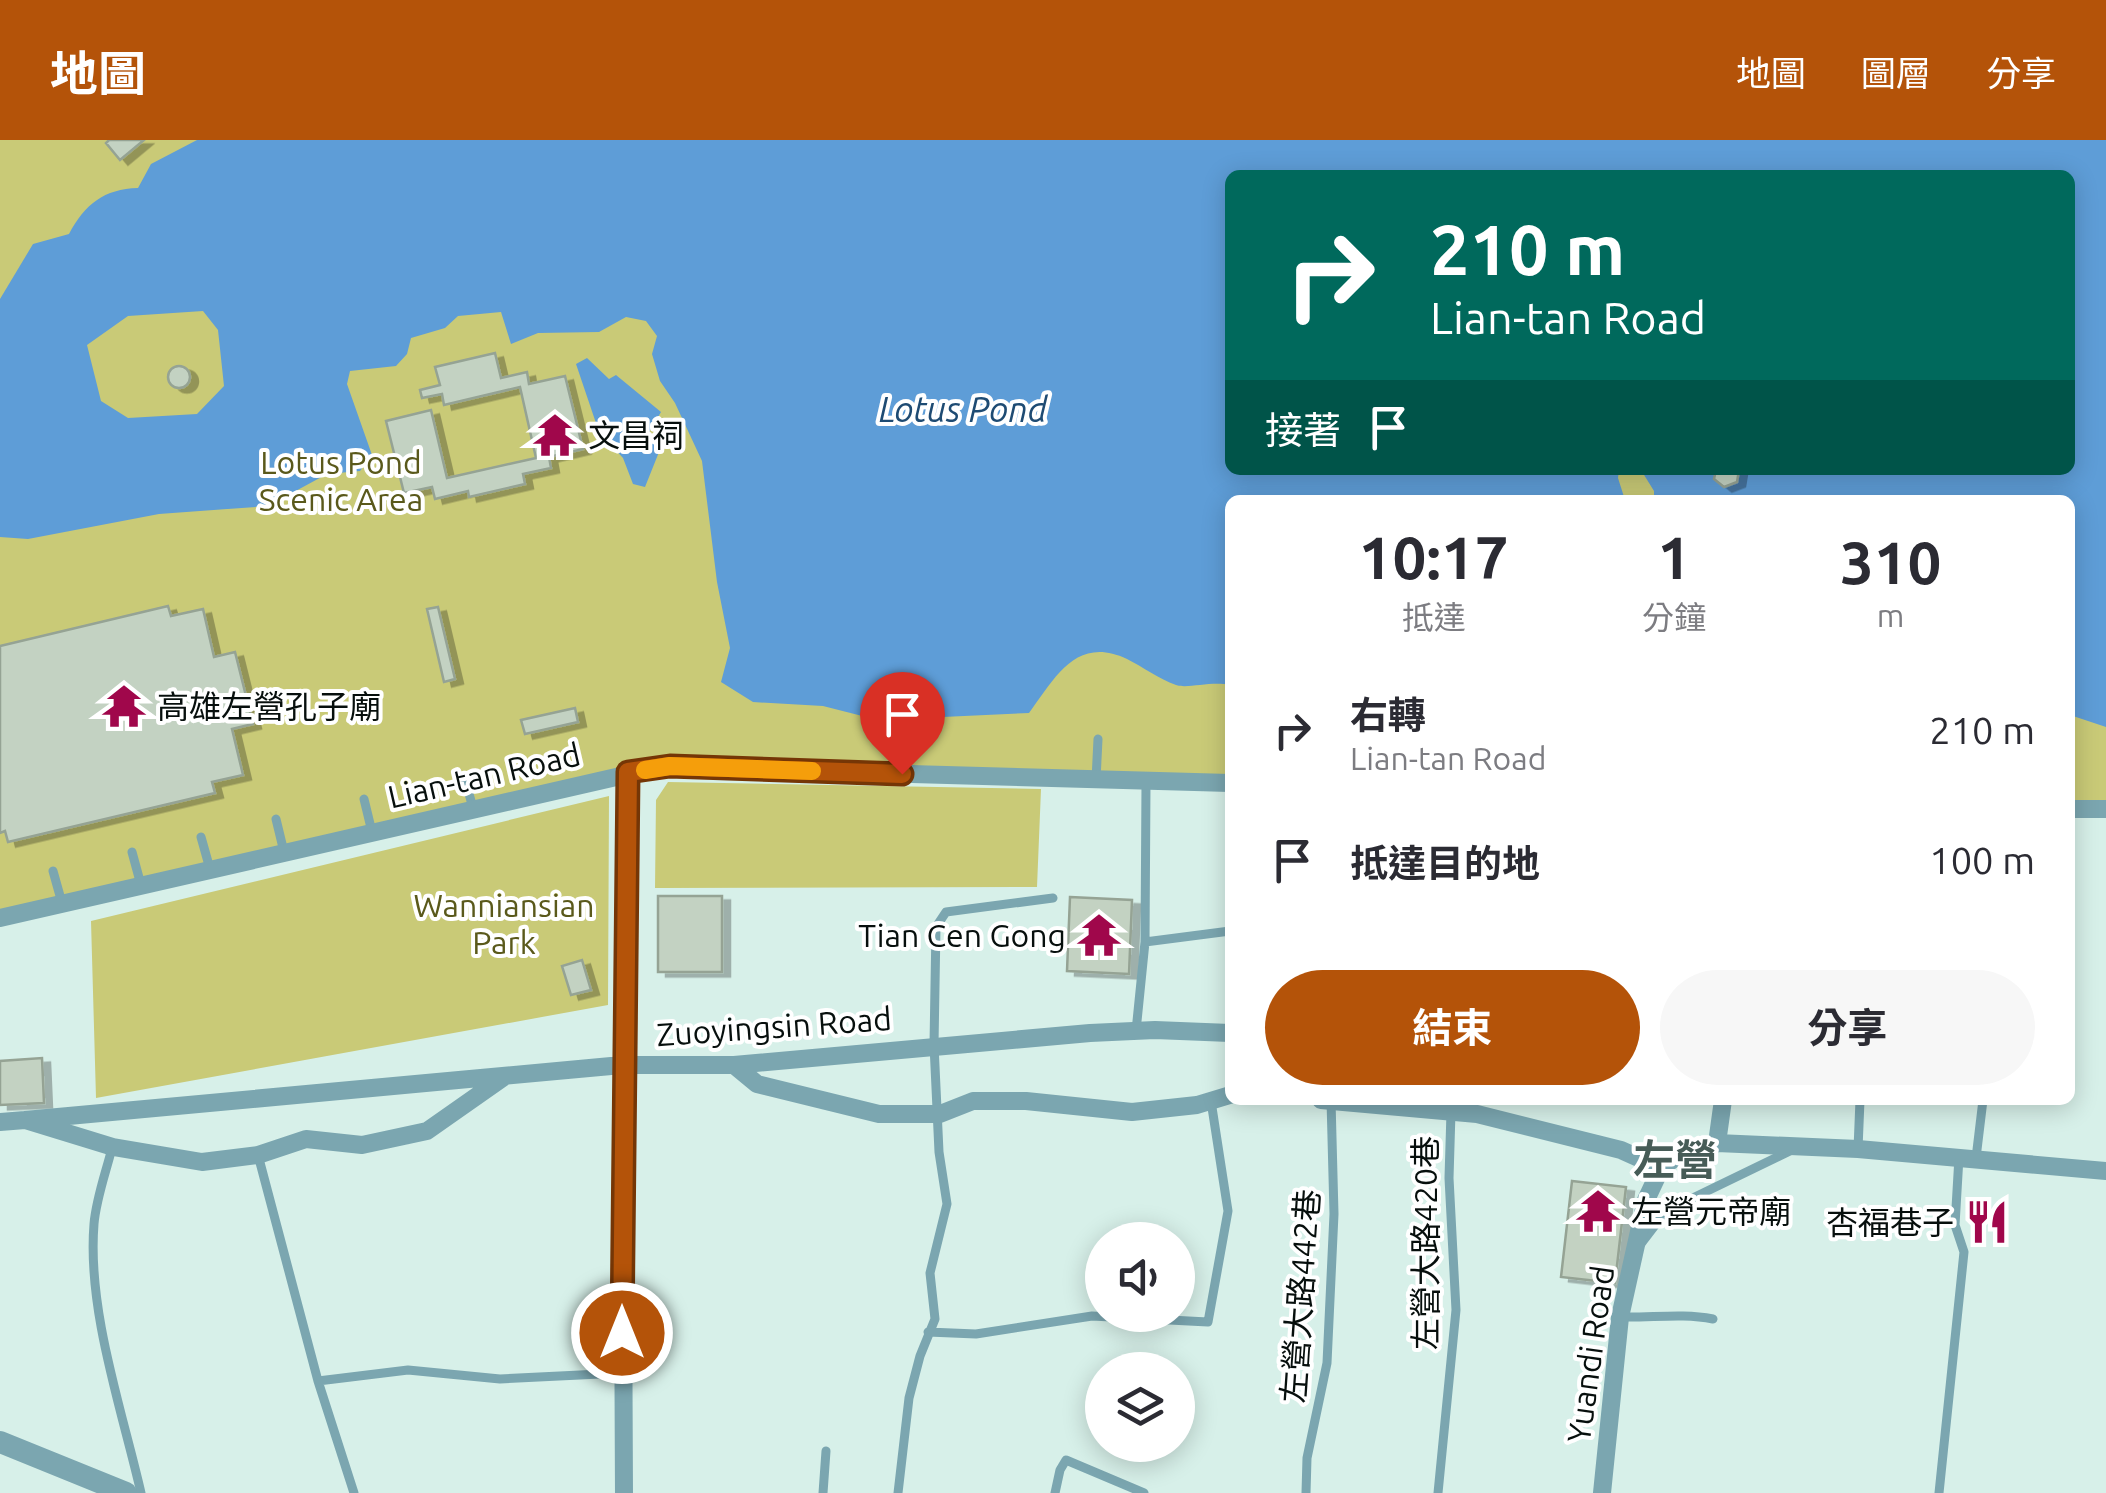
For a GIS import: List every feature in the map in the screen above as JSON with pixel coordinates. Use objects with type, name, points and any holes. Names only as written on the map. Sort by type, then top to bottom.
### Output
[{"type":"street","name":"Lian-tan Road","points":[[0,918],[628,772],[670,766],[1225,784]]},
{"type":"street","points":[[624,1493],[622,1065],[628,772]]},
{"type":"street","points":[[2075,809],[2106,809]]},
{"type":"street","name":"Zuoyingsin Road","points":[[0,1122],[622,1065],[734,1066],[934,1045],[1136,1031],[1225,1032]]},
{"type":"street","points":[[734,1066],[757,1084],[880,1114],[940,1114],[973,1101],[1132,1112],[1225,1097]]},
{"type":"street","points":[[24,1120],[113,1147],[202,1162],[258,1155],[306,1139],[362,1144],[427,1131],[504,1077]]},
{"type":"street","points":[[1373,1105],[1477,1114],[1621,1150],[1661,1168],[1682,1153],[1717,1143],[1858,1149],[2106,1171]]},
{"type":"street","points":[[1717,1143],[1721,1105]]},
{"type":"street","name":"Yuandi Road","points":[[1602,1493],[1620,1317],[1646,1200],[1661,1168]]},
{"type":"street","points":[[0,1442],[126,1493]]},
{"type":"lane","points":[[1096,780],[1098,739]]},
{"type":"lane","points":[[464,776],[473,808]]},
{"type":"lane","points":[[1136,1031],[1144,942],[1146,783]]},
{"type":"lane","points":[[364,799],[372,832]]},
{"type":"lane","points":[[276,819],[284,852]]},
{"type":"lane","points":[[201,837],[210,869]]},
{"type":"lane","points":[[132,852],[140,885]]},
{"type":"lane","points":[[53,870],[62,904]]},
{"type":"lane","points":[[898,1493],[909,1398],[935,1318],[930,1273],[947,1204],[939,1152],[934,1045],[936,928],[946,912],[1053,898]]},
{"type":"lane","points":[[1144,942],[1225,932]]},
{"type":"lane","points":[[928,1332],[976,1334],[1092,1316],[1208,1322],[1228,1211],[1211,1101]]},
{"type":"lane","name":"左營大路442巷","points":[[1306,1493],[1307,1458],[1327,1363],[1334,1214],[1328,1105]]},
{"type":"lane","points":[[1858,1149],[1860,1105]]},
{"type":"lane","points":[[1939,1493],[1964,1252],[1955,1224],[1983,1105]]},
{"type":"lane","name":"左營大路420巷","points":[[1438,1493],[1456,1310],[1449,1178],[1451,1112]]},
{"type":"lane","points":[[1635,1251],[1666,1211],[1800,1146]]},
{"type":"lane","points":[[113,1147],[94,1223],[96,1277],[101,1322],[142,1493]]},
{"type":"lane","points":[[258,1155],[318,1381],[354,1493]]},
{"type":"lane","points":[[1620,1317],[1679,1314],[1713,1320]]},
{"type":"lane","points":[[318,1381],[408,1370],[500,1379],[622,1373]]},
{"type":"lane","points":[[823,1493],[826,1451]]},
{"type":"lane","points":[[1055,1493],[1066,1460],[1144,1493]]},
{"type":"green space","name":"Lotus Pond Scenic Area","points":[[0,140],[2106,140],[2106,802],[2075,801],[2075,495],[1225,495],[1225,779],[655,760],[0,912]]},
{"type":"green space","points":[[668,782],[1041,789],[1037,887],[655,888],[656,800]]},
{"type":"green space","name":"Wanniansian Park","points":[[609,796],[608,1005],[96,1098],[91,921]]},
{"type":"water","name":"Lotus Pond","points":[[197,140],[2106,140],[2106,727],[2075,717],[2075,495],[1654,495],[1644,475],[2075,475],[2075,170],[1225,170],[1225,475],[1618,475],[1623,495],[1225,495],[1225,685],[1176,685],[1127,659],[1094,652],[1080,656],[1058,674],[1029,713],[878,720],[823,706],[753,702],[721,682],[730,648],[717,582],[702,461],[675,403],[660,381],[652,354],[657,336],[646,321],[626,317],[599,332],[538,333],[511,344],[501,312],[458,316],[445,328],[411,338],[407,354],[396,366],[350,371],[347,384],[372,455],[360,471],[327,474],[268,506],[159,514],[28,539],[0,537],[0,299],[33,244],[69,234],[82,214],[105,195],[138,188],[151,164]],"holes":[[[203,311],[218,330],[224,386],[197,414],[128,418],[101,401],[87,345],[128,316]]]},
{"type":"water","points":[[587,358],[609,379],[616,375],[661,412],[648,434],[659,452],[645,487],[633,484],[623,458],[599,432],[576,364]]},
{"type":"building","points":[[144,140],[120,160],[106,143]]},
{"type":"building","name":"文昌祠","points":[[495,353],[501,378],[527,372],[529,384],[565,376],[583,449],[549,457],[551,468],[523,474],[525,484],[469,497],[468,491],[435,499],[432,487],[404,493],[386,421],[431,410],[447,478],[536,458],[520,387],[444,405],[442,394],[422,398],[420,390],[440,385],[435,367]]},
{"type":"building","points":[[179,366],[187,369],[187,385],[179,388],[171,385],[168,377],[171,369]]},
{"type":"building","points":[[1715,475],[1738,475],[1737,482],[1724,487],[1714,479]]},
{"type":"building","name":"高雄左營孔子廟","points":[[168,606],[171,616],[203,609],[214,657],[235,652],[253,724],[232,729],[243,775],[212,782],[215,793],[8,842],[5,831],[0,833],[0,646]]},
{"type":"building","points":[[438,607],[455,679],[444,682],[427,609]]},
{"type":"building","points":[[575,708],[578,722],[525,734],[521,720]]},
{"type":"building","points":[[658,896],[722,896],[722,972],[658,972]]},
{"type":"building","name":"Tian Cen Gong","points":[[1070,897],[1132,900],[1129,974],[1067,971]]},
{"type":"building","points":[[582,960],[591,990],[571,995],[562,966]]},
{"type":"building","points":[[42,1058],[44,1103],[0,1105],[0,1061]]},
{"type":"building","points":[[1572,1181],[1626,1187],[1615,1283],[1561,1277]]},
{"type":"slow traffic","points":[[645,770],[670,766],[812,771]]},
{"type":"place","name":"文昌祠","points":[[555,435]]},
{"type":"place","name":"高雄左營孔子廟","points":[[124,706]]},
{"type":"place","name":"Tian Cen Gong","points":[[1099,935]]},
{"type":"place","name":"左營元帝廟","points":[[1598,1211]]},
{"type":"place","name":"杏福巷子","points":[[1987,1222]]},
{"type":"district","name":"左營","points":[[1675,1159]]},
{"type":"route","points":[[622,1333],[622,1046],[628,772],[670,766],[902,774]]}]
